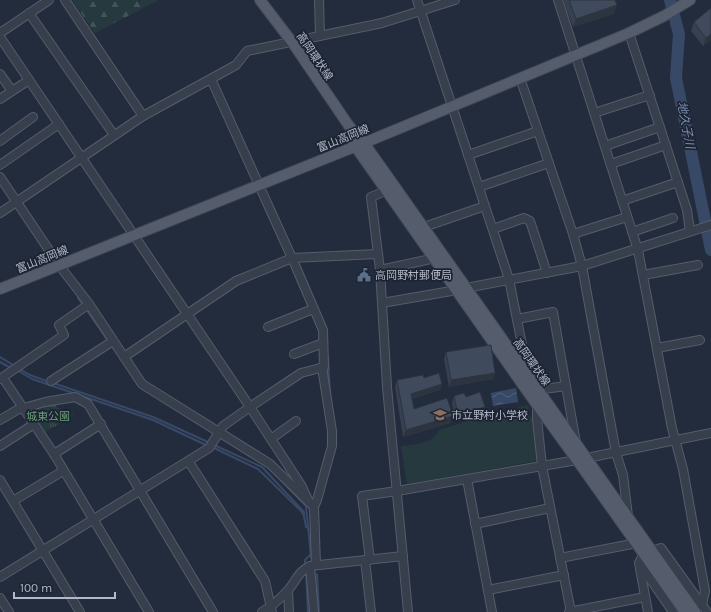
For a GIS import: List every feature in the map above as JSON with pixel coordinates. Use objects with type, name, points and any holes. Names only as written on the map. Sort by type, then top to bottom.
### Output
[{"type":"main road","name":"高岡環状線","points":[[260,0],[292,42],[349,126],[387,190],[438,255],[462,289],[537,405],[628,517],[648,556],[685,612]]},
{"type":"main road","name":"富山高岡線","points":[[0,289],[359,145],[452,105],[629,34],[687,2]]},
{"type":"main road","name":"高岡環状線","points":[[359,145],[424,227],[438,255]]},
{"type":"main road","name":"高岡環状線","points":[[462,289],[512,354],[577,445],[582,459],[637,543],[698,608]]},
{"type":"street","points":[[0,33],[49,0]]},
{"type":"street","points":[[65,0],[143,116]]},
{"type":"street","points":[[319,0],[320,36]]},
{"type":"street","points":[[418,0],[509,280],[522,345],[512,354]]},
{"type":"street","points":[[0,213],[143,116],[236,66],[247,51],[382,23],[456,0]]},
{"type":"street","points":[[558,0],[638,250],[672,428],[683,469],[705,591],[698,608],[707,612]]},
{"type":"street","points":[[29,13],[114,135]]},
{"type":"street","points":[[629,34],[678,182],[692,230]]},
{"type":"street","points":[[0,37],[250,407],[301,485],[312,505]]},
{"type":"street","points":[[0,74],[12,91]]},
{"type":"street","points":[[520,78],[573,234],[582,266],[616,453],[623,475],[628,517]]},
{"type":"street","points":[[211,79],[258,185],[294,257],[313,309],[323,330],[324,367],[322,367],[332,431],[332,446],[312,505],[314,612]]},
{"type":"street","points":[[0,99],[29,80]]},
{"type":"street","points":[[594,113],[650,95]]},
{"type":"street","points":[[0,140],[33,117]]},
{"type":"street","points":[[0,165],[59,124]]},
{"type":"street","points":[[605,146],[660,128]]},
{"type":"street","points":[[468,155],[538,131]]},
{"type":"street","points":[[611,164],[666,145]]},
{"type":"street","points":[[479,187],[549,163]]},
{"type":"street","points":[[0,178],[2,186],[17,202],[86,306],[113,341],[142,384],[215,438],[270,464],[312,505]]},
{"type":"street","points":[[622,201],[678,182]]},
{"type":"street","points":[[387,190],[372,197],[382,303],[389,354],[397,491],[408,612]]},
{"type":"street","points":[[424,227],[485,206]]},
{"type":"street","points":[[573,234],[627,217]]},
{"type":"street","points":[[493,229],[524,218],[530,220],[547,273]]},
{"type":"street","points":[[632,232],[673,218]]},
{"type":"street","points":[[382,303],[582,266],[638,250],[692,230],[711,225]]},
{"type":"street","points":[[124,357],[236,281],[294,257],[377,254]]},
{"type":"street","points":[[380,270],[438,255]]},
{"type":"street","points":[[643,275],[698,265]]},
{"type":"street","points":[[86,306],[58,325],[64,335],[2,378],[24,408],[54,454],[149,612]]},
{"type":"street","points":[[268,327],[313,309]]},
{"type":"street","points":[[517,319],[553,312],[577,445]]},
{"type":"street","points":[[657,348],[700,340]]},
{"type":"street","points":[[51,381],[113,341]]},
{"type":"street","points":[[294,354],[323,343]]},
{"type":"street","points":[[0,577],[189,462],[215,438],[223,426],[301,373],[322,367]]},
{"type":"street","points":[[537,390],[566,386]]},
{"type":"street","points":[[0,420],[17,410],[44,402],[75,397],[88,404],[213,612]]},
{"type":"street","points":[[537,405],[537,420],[542,466],[571,612],[645,597]]},
{"type":"street","points":[[271,439],[296,421]]},
{"type":"street","points":[[0,446],[34,424]]},
{"type":"street","points":[[54,454],[101,424]]},
{"type":"street","points":[[371,612],[362,496],[616,453],[711,433]]},
{"type":"street","points":[[189,462],[264,581],[271,609]]},
{"type":"street","points":[[13,502],[63,471]]},
{"type":"street","points":[[467,479],[492,612]]},
{"type":"street","points":[[0,480],[80,612]]},
{"type":"street","points":[[475,524],[550,508]]},
{"type":"street","points":[[560,558],[637,543]]},
{"type":"street","points":[[262,612],[271,609],[302,571],[313,566],[403,556]]},
{"type":"street","points":[[648,556],[645,597],[648,612]]},
{"type":"street","points":[[648,556],[673,612]]},
{"type":"street","points":[[488,590],[564,575]]},
{"type":"street","points":[[288,590],[289,612]]},
{"type":"street","points":[[0,598],[9,612]]},
{"type":"green space","points":[[72,0],[138,0],[139,2],[141,0],[159,0],[95,33]]},
{"type":"green space","name":"城東公園","points":[[50,397],[57,407],[74,415],[44,433],[26,405]]},
{"type":"green space","points":[[528,405],[530,418],[533,418],[536,461],[407,484],[401,446],[428,441],[437,434],[439,430],[490,414]]},
{"type":"water","points":[[516,388],[518,402],[493,406],[491,393]]},
{"type":"building","points":[[569,0],[615,0],[617,5],[576,19]]},
{"type":"building","points":[[711,8],[711,34],[706,38],[694,22]]},
{"type":"building","points":[[491,345],[495,373],[451,380],[446,352]]},
{"type":"building","points":[[439,373],[442,384],[411,394],[414,409],[447,398],[453,416],[406,430],[397,380],[423,375],[424,378]]},
{"type":"building","points":[[480,392],[485,407],[458,415],[454,396],[464,393],[466,397]]},
{"type":"waterway","name":"地久子川","points":[[670,0],[679,34],[676,78],[711,250]]},
{"type":"waterway","points":[[78,298],[83,305]]},
{"type":"waterway","points":[[86,309],[108,341]]},
{"type":"waterway","points":[[111,345],[120,357]]},
{"type":"waterway","points":[[328,356],[330,394]]},
{"type":"waterway","points":[[0,357],[15,366]]},
{"type":"waterway","points":[[0,362],[11,368]]},
{"type":"waterway","points":[[18,368],[30,375],[49,382]]},
{"type":"waterway","points":[[17,370],[32,379],[153,420],[208,446]]},
{"type":"waterway","points":[[53,383],[153,417],[210,443]]},
{"type":"waterway","points":[[214,445],[262,467],[304,512],[304,515]]},
{"type":"waterway","points":[[212,447],[258,469],[302,512],[306,527],[309,528]]},
{"type":"waterway","points":[[275,474],[306,506],[311,557]]},
{"type":"waterway","points":[[305,567],[305,560],[311,554]]},
{"type":"waterway","points":[[306,571],[308,612]]},
{"type":"waterway","points":[[317,574],[319,612]]},
{"type":"place","name":"高岡野村郵便局","points":[[364,275]]},
{"type":"place","name":"市立野村小学校","points":[[440,415]]}]
